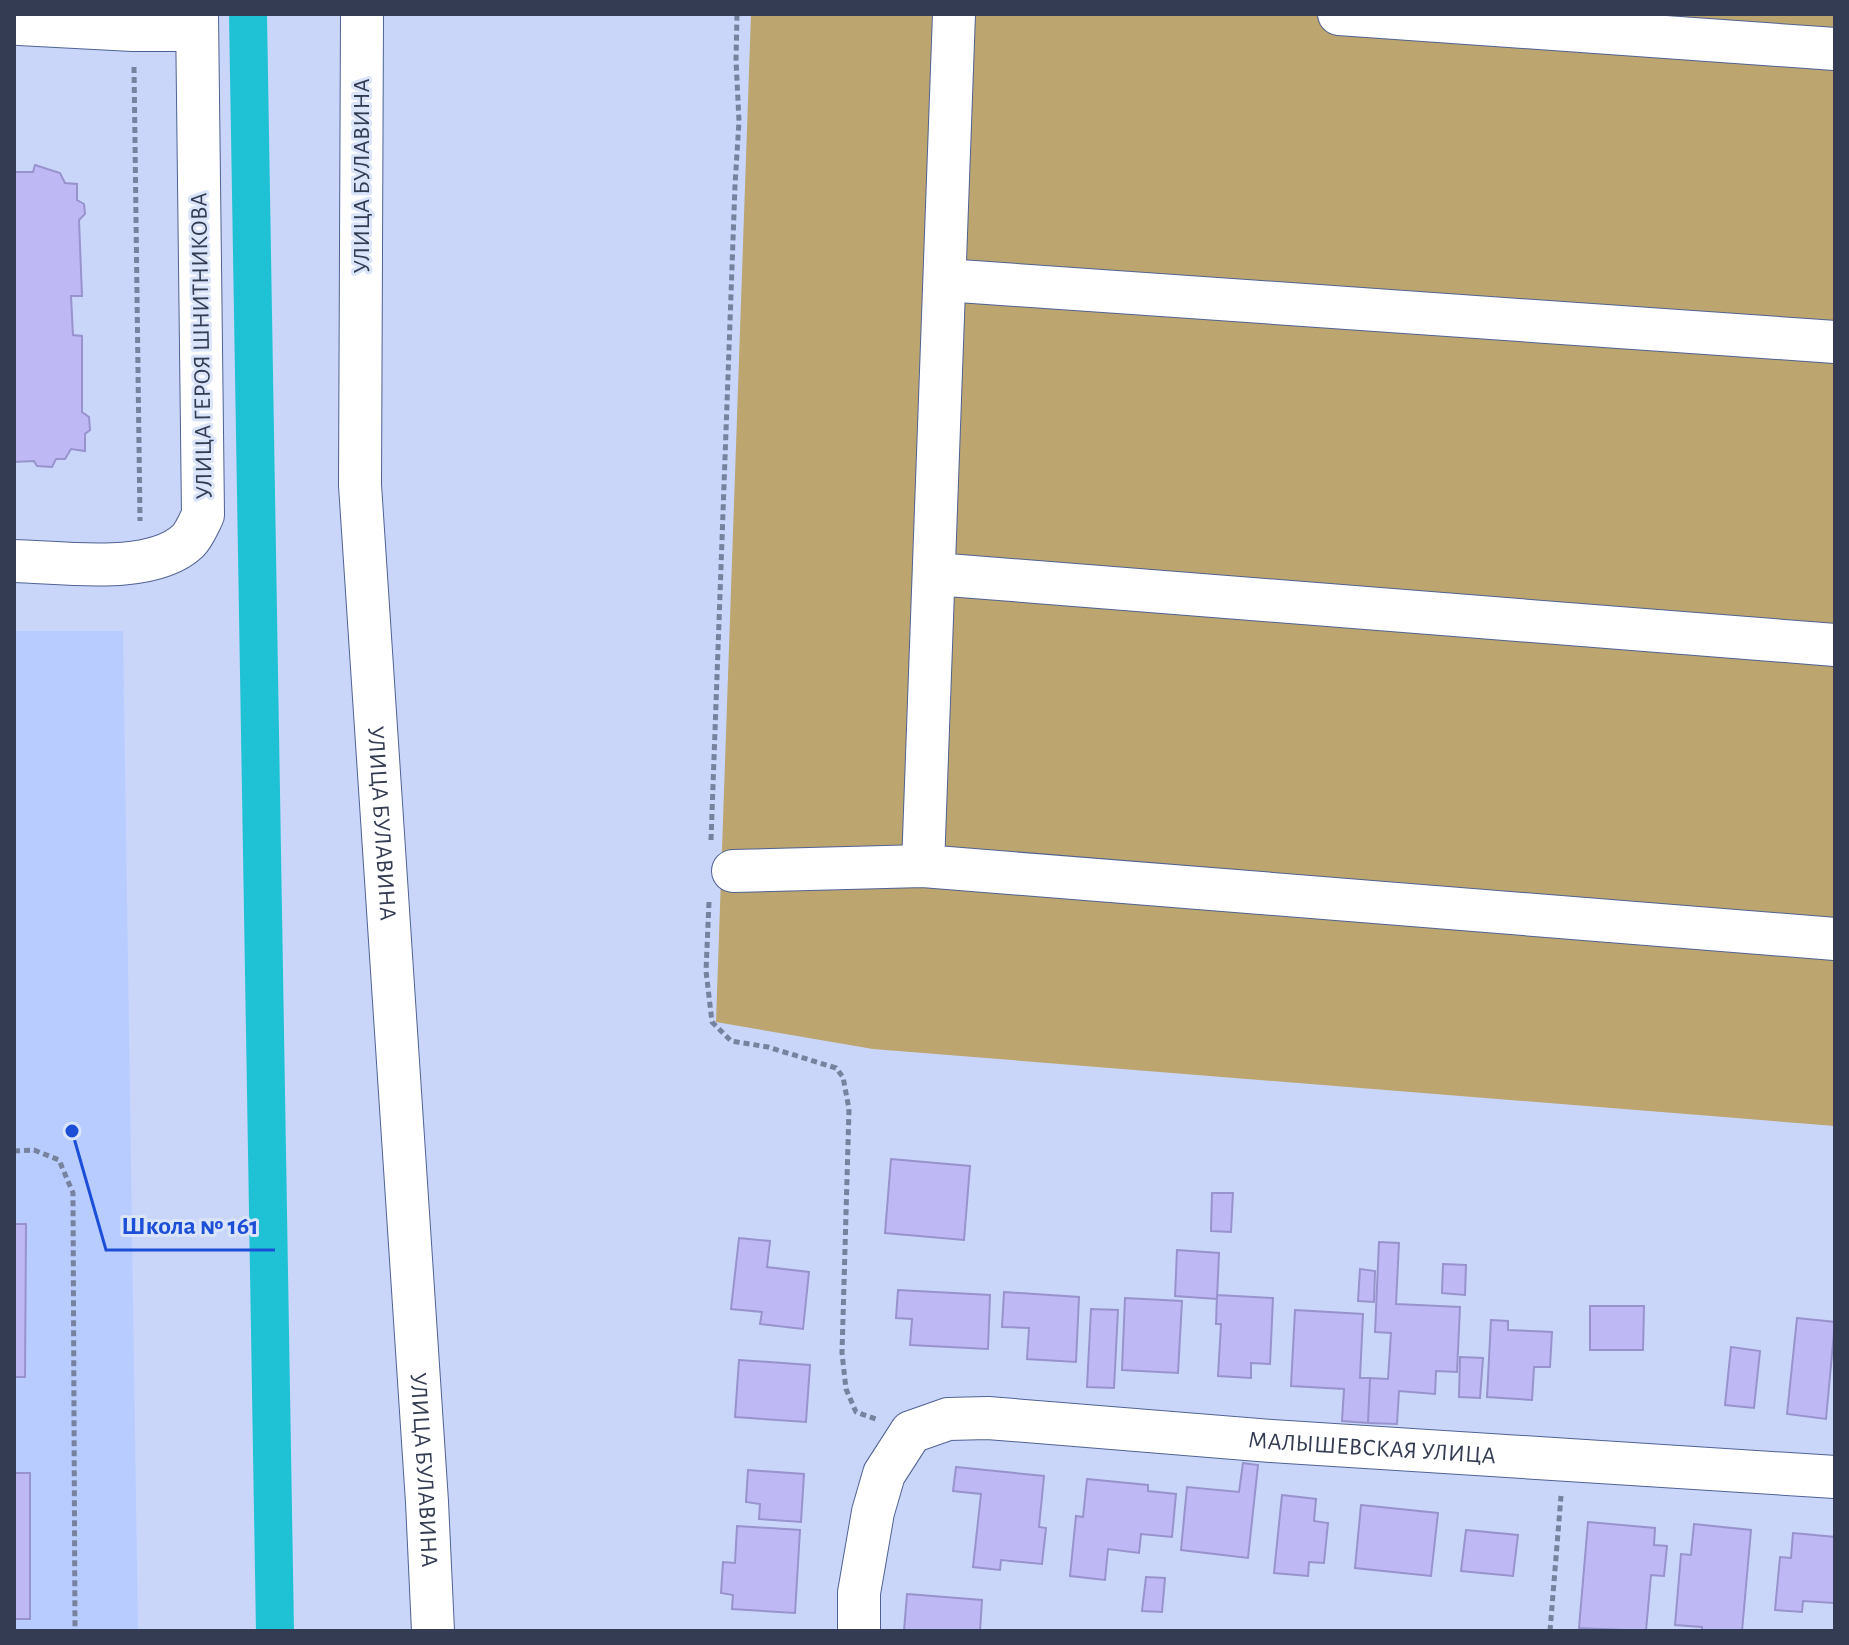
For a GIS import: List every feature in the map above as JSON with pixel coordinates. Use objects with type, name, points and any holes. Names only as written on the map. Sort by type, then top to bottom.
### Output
[{"type":"street","name":"УЛИЦА БУЛАВИНА","points":[[362,14],[360,485],[433,1631]]},
{"type":"street","points":[[923,866],[954,14]]},
{"type":"street","points":[[1339,14],[1835,49]]},
{"type":"street","points":[[19,24],[133,30],[197,22]]},
{"type":"street","name":"УЛИЦА ГЕРОЯ ШНИТНИКОВА","points":[[14,561],[139,564],[167,556],[189,540],[203,515],[197,22]]},
{"type":"street","points":[[945,280],[1835,342]]},
{"type":"street","points":[[935,574],[1835,645]]},
{"type":"street","points":[[717,870],[923,866],[1835,939]]},
{"type":"street","name":"МАЛЫШЕВСКАЯ УЛИЦА","points":[[911,1432],[948,1419],[988,1418],[1271,1441],[1835,1477]]},
{"type":"street","points":[[859,1631],[859,1593],[873,1512],[884,1474],[911,1432]]},
{"type":"path","points":[[737,14],[739,121],[717,870],[706,971],[712,1022],[731,1041],[768,1047],[836,1068],[843,1077],[849,1109],[842,1353],[846,1389],[856,1412],[911,1432]]},
{"type":"path","points":[[133,30],[139,564]]},
{"type":"path","points":[[14,1151],[34,1150],[59,1160],[73,1193],[75,1631]]},
{"type":"path","points":[[1550,1631],[1565,1460]]},
{"type":"shaded area","points":[[751,14],[1835,14],[1835,1126],[873,1049],[716,1022]]},
{"type":"shaded area","points":[[14,631],[123,631],[138,1631],[14,1631]]},
{"type":"building","points":[[35,165],[60,173],[65,183],[77,184],[77,200],[84,204],[85,214],[79,220],[82,296],[71,296],[73,335],[82,336],[82,412],[89,417],[90,430],[85,434],[85,451],[71,449],[65,459],[56,459],[52,467],[37,466],[34,461],[14,462],[14,172],[33,172]]},
{"type":"building","points":[[891,1159],[970,1166],[964,1240],[885,1233]]},
{"type":"building","points":[[1212,1193],[1233,1193],[1231,1232],[1211,1231]]},
{"type":"building","points":[[14,1224],[26,1224],[25,1377],[14,1377]]},
{"type":"building","points":[[739,1238],[770,1241],[767,1267],[809,1272],[803,1329],[760,1324],[762,1312],[731,1309]]},
{"type":"building","points":[[1379,1242],[1399,1243],[1396,1304],[1460,1307],[1457,1372],[1436,1371],[1435,1394],[1399,1391],[1397,1424],[1368,1423],[1370,1378],[1388,1379],[1391,1333],[1375,1332]]},
{"type":"building","points":[[1177,1250],[1219,1253],[1217,1299],[1175,1296]]},
{"type":"building","points":[[1443,1264],[1466,1265],[1465,1295],[1442,1293]]},
{"type":"building","points":[[1360,1269],[1375,1271],[1374,1302],[1358,1301]]},
{"type":"building","points":[[898,1290],[990,1295],[988,1349],[910,1345],[912,1319],[896,1318]]},
{"type":"building","points":[[1004,1292],[1079,1297],[1076,1362],[1027,1359],[1029,1328],[1002,1327]]},
{"type":"building","points":[[1217,1295],[1273,1298],[1270,1364],[1251,1363],[1251,1378],[1218,1376],[1221,1324],[1216,1324]]},
{"type":"building","points":[[1125,1298],[1182,1301],[1178,1373],[1122,1370]]},
{"type":"building","points":[[1590,1306],[1644,1306],[1643,1350],[1590,1350]]},
{"type":"building","points":[[1091,1309],[1118,1310],[1114,1388],[1087,1387]]},
{"type":"building","points":[[1295,1310],[1363,1314],[1360,1378],[1370,1378],[1368,1423],[1342,1421],[1344,1389],[1291,1386]]},
{"type":"building","points":[[1797,1318],[1835,1322],[1826,1419],[1787,1414]]},
{"type":"building","points":[[1491,1320],[1508,1321],[1508,1330],[1552,1332],[1550,1367],[1534,1367],[1532,1400],[1487,1397]]},
{"type":"building","points":[[1731,1347],[1760,1351],[1754,1408],[1725,1405]]},
{"type":"building","points":[[1460,1357],[1483,1358],[1480,1398],[1459,1397]]},
{"type":"building","points":[[739,1360],[810,1365],[806,1422],[735,1417]]},
{"type":"building","points":[[1243,1463],[1258,1465],[1248,1558],[1181,1550],[1187,1487],[1239,1492]]},
{"type":"building","points":[[956,1467],[1044,1476],[1039,1527],[1046,1528],[1042,1564],[1001,1560],[1000,1570],[973,1567],[981,1494],[953,1491]]},
{"type":"building","points":[[748,1470],[804,1474],[801,1522],[759,1519],[760,1504],[746,1502]]},
{"type":"building","points":[[14,1473],[30,1473],[30,1619],[14,1619]]},
{"type":"building","points":[[1087,1479],[1148,1485],[1148,1491],[1176,1494],[1172,1537],[1141,1534],[1139,1553],[1108,1549],[1105,1580],[1070,1576],[1076,1516],[1083,1517]]},
{"type":"building","points":[[1282,1495],[1316,1499],[1314,1521],[1328,1523],[1324,1563],[1309,1562],[1308,1576],[1274,1573]]},
{"type":"building","points":[[1361,1505],[1438,1513],[1431,1576],[1355,1568]]},
{"type":"building","points":[[1588,1522],[1655,1528],[1654,1545],[1667,1546],[1664,1576],[1651,1575],[1646,1631],[1579,1628]]},
{"type":"building","points":[[1694,1524],[1751,1530],[1742,1631],[1702,1631],[1702,1627],[1675,1625],[1681,1554],[1691,1555]]},
{"type":"building","points":[[737,1526],[800,1530],[795,1613],[732,1609],[733,1595],[721,1593],[723,1562],[735,1563]]},
{"type":"building","points":[[1466,1530],[1518,1535],[1513,1576],[1461,1571]]},
{"type":"building","points":[[1793,1533],[1835,1537],[1834,1603],[1803,1601],[1802,1612],[1775,1610],[1780,1557],[1791,1558]]},
{"type":"building","points":[[1146,1577],[1165,1578],[1162,1612],[1142,1611]]},
{"type":"building","points":[[907,1594],[982,1600],[980,1631],[904,1631]]},
{"type":"waterway","points":[[248,14],[275,1631]]},
{"type":"place","name":"Школа № 161","points":[[72,1131]]}]
